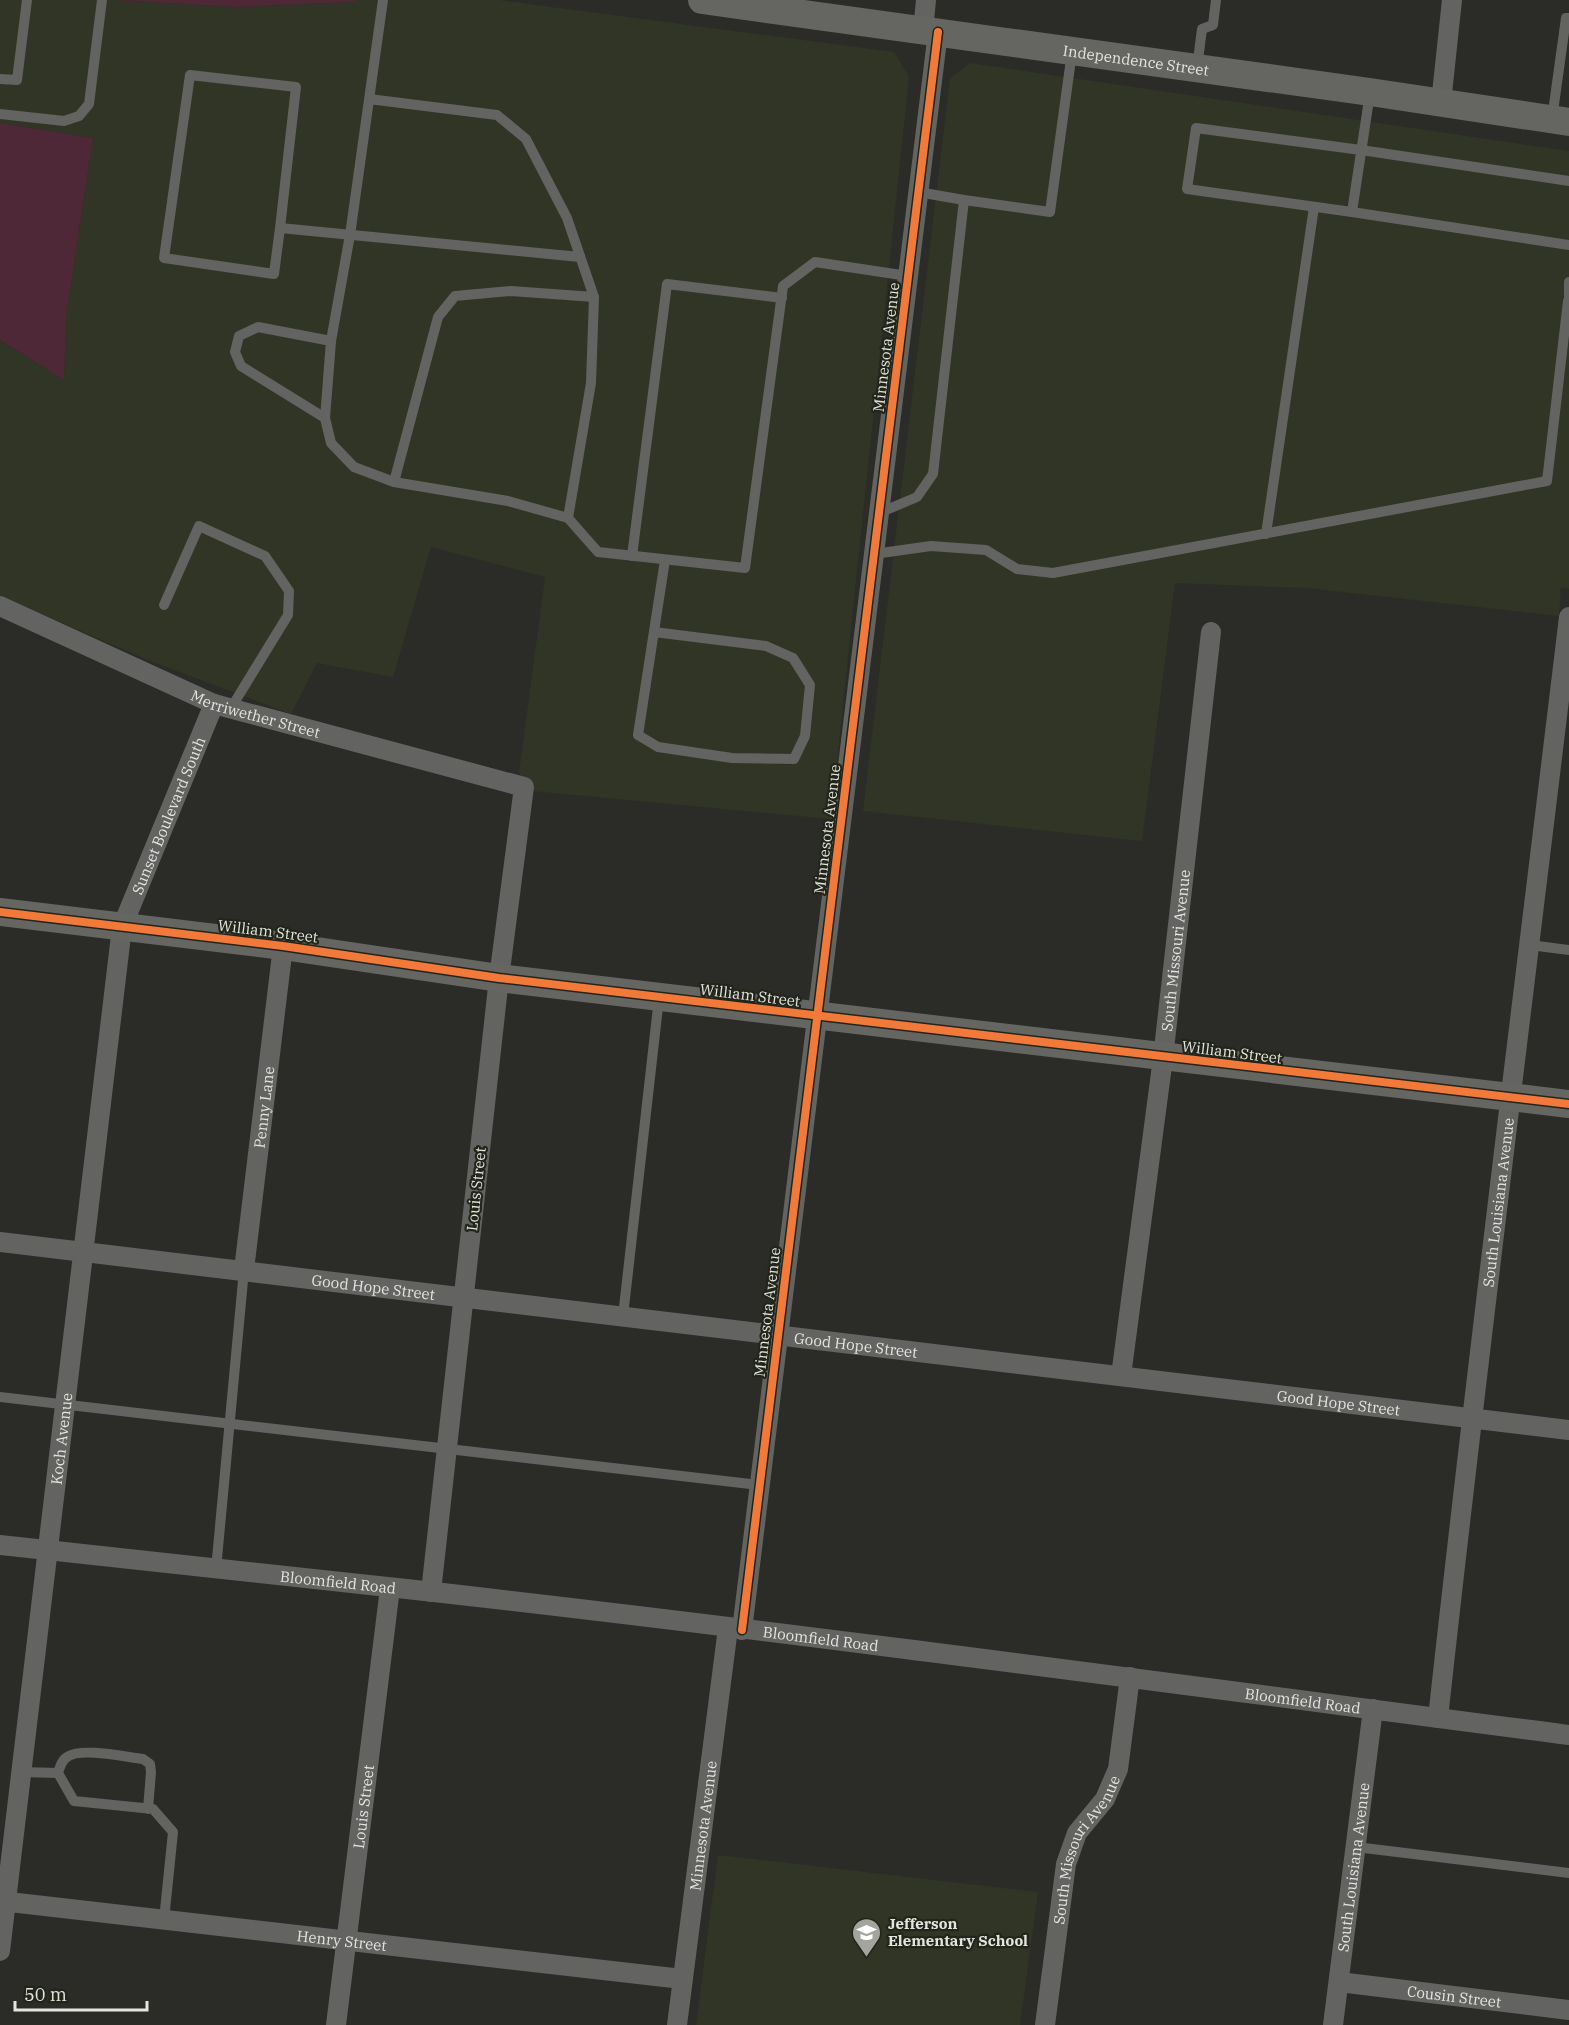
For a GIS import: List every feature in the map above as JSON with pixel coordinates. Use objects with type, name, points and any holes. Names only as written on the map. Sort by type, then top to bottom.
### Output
[{"type":"main road","name":"Independence Street","points":[[702,0],[1370,92],[1561,121]]},
{"type":"main road","name":"William Street","points":[[0,912],[283,946],[499,978],[659,998],[1569,1104]]},
{"type":"street","name":"Minnesota Avenue","points":[[677,2025],[735,1629],[759,1485],[818,1017],[918,192],[930,32],[926,0]]},
{"type":"street","points":[[1441,103],[1452,0]]},
{"type":"street","name":"Merriwether Street","points":[[0,606],[222,706],[524,787]]},
{"type":"street","name":"South Louisiana Avenue","points":[[1438,1718],[1470,1418],[1512,1098],[1569,617]]},
{"type":"street","name":"South Missouri Avenue","points":[[1121,1376],[1163,1058],[1211,632]]},
{"type":"street","name":"Sunset Boulevard South","points":[[122,927],[222,706]]},
{"type":"street","name":"Louis Street","points":[[431,1592],[499,978],[524,787]]},
{"type":"street","name":"Koch Avenue","points":[[0,1951],[3,1901],[21,1772],[122,927]]},
{"type":"street","name":"Penny Lane","points":[[244,1270],[283,946]]},
{"type":"street","name":"Good Hope Street","points":[[0,1242],[1569,1430]]},
{"type":"street","name":"Bloomfield Road","points":[[0,1545],[431,1592],[1130,1677],[1569,1735]]},
{"type":"street","name":"Louis Street","points":[[336,2025],[390,1588]]},
{"type":"street","name":"South Missouri Avenue","points":[[1045,2025],[1066,1864],[1077,1833],[1105,1799],[1118,1769],[1130,1677]]},
{"type":"street","name":"South Louisiana Avenue","points":[[1333,2025],[1373,1709]]},
{"type":"street","name":"Henry Street","points":[[3,1901],[682,1979]]},
{"type":"street","name":"Cousin Street","points":[[1339,1982],[1569,2010]]},
{"type":"lane","points":[[0,79],[17,80],[27,0]]},
{"type":"lane","points":[[0,114],[64,121],[79,116],[89,104],[102,0]]},
{"type":"lane","points":[[383,0],[350,235],[331,341],[326,418],[331,443],[354,467],[394,482],[508,501],[568,518],[598,552],[745,568],[783,286],[815,262],[908,276]]},
{"type":"lane","points":[[1197,68],[1202,29],[1213,25],[1216,0]]},
{"type":"lane","points":[[1561,121],[1566,18],[1569,18]]},
{"type":"lane","points":[[918,192],[1050,212],[1072,51]]},
{"type":"lane","points":[[190,75],[296,87],[280,228],[274,274],[164,258],[190,75]]},
{"type":"lane","points":[[1352,212],[1370,92]]},
{"type":"lane","points":[[369,99],[497,115],[526,139],[567,218],[594,297],[591,383],[568,518]]},
{"type":"lane","points":[[1569,181],[1196,128],[1187,189],[1569,245]]},
{"type":"lane","points":[[879,513],[917,496],[933,474],[964,200]]},
{"type":"lane","points":[[1266,534],[1314,207]]},
{"type":"lane","points":[[280,228],[580,257]]},
{"type":"lane","points":[[874,554],[931,546],[986,550],[1017,569],[1053,573],[1547,481],[1569,282]]},
{"type":"lane","points":[[632,556],[667,284],[782,298]]},
{"type":"lane","points":[[394,482],[438,317],[455,296],[511,291],[594,297]]},
{"type":"lane","points":[[326,418],[241,366],[235,352],[239,336],[258,327],[331,341]]},
{"type":"lane","points":[[165,605],[199,526],[265,556],[289,591],[288,615],[222,706]]},
{"type":"lane","points":[[654,632],[766,646],[793,658],[810,685],[805,736],[794,759],[722,757],[658,747],[638,735],[665,560]]},
{"type":"lane","points":[[1530,945],[1569,950]]},
{"type":"lane","points":[[623,1316],[659,998]]},
{"type":"lane","points":[[216,1569],[244,1270]]},
{"type":"lane","points":[[0,1397],[759,1485]]},
{"type":"lane","points":[[148,1809],[151,1772],[150,1764],[143,1759],[78,1752],[68,1756],[61,1763],[58,1773],[74,1801],[148,1809],[153,1809],[173,1832],[164,1920]]},
{"type":"lane","points":[[21,1772],[58,1773]]},
{"type":"lane","points":[[1356,1846],[1569,1873]]},
{"type":"shaded area","points":[[0,0],[114,0],[236,7],[355,2],[357,0],[499,0],[894,52],[909,77],[831,819],[533,791],[519,773],[545,577],[431,547],[393,677],[317,663],[291,714],[148,660],[0,596],[0,340],[64,380],[66,316],[93,138],[0,123]]},
{"type":"shaded area","points":[[114,0],[357,0],[355,2],[236,7]]},
{"type":"shaded area","points":[[970,63],[1569,151],[1569,589],[1561,588],[1559,616],[1306,588],[1175,583],[1142,841],[863,811],[950,78]]},
{"type":"shaded area","points":[[0,123],[93,138],[66,316],[64,380],[0,340]]},
{"type":"shaded area","name":"Jefferson Elementary School","points":[[718,1855],[1038,1892],[1020,2025],[696,2025]]},
{"type":"cycle path","points":[[742,1630],[938,32]]},
{"type":"cycle path","points":[[0,912],[283,946],[499,978],[1569,1104]]},
{"type":"place","name":"Jefferson Elementary School","points":[[867,1958]]}]
